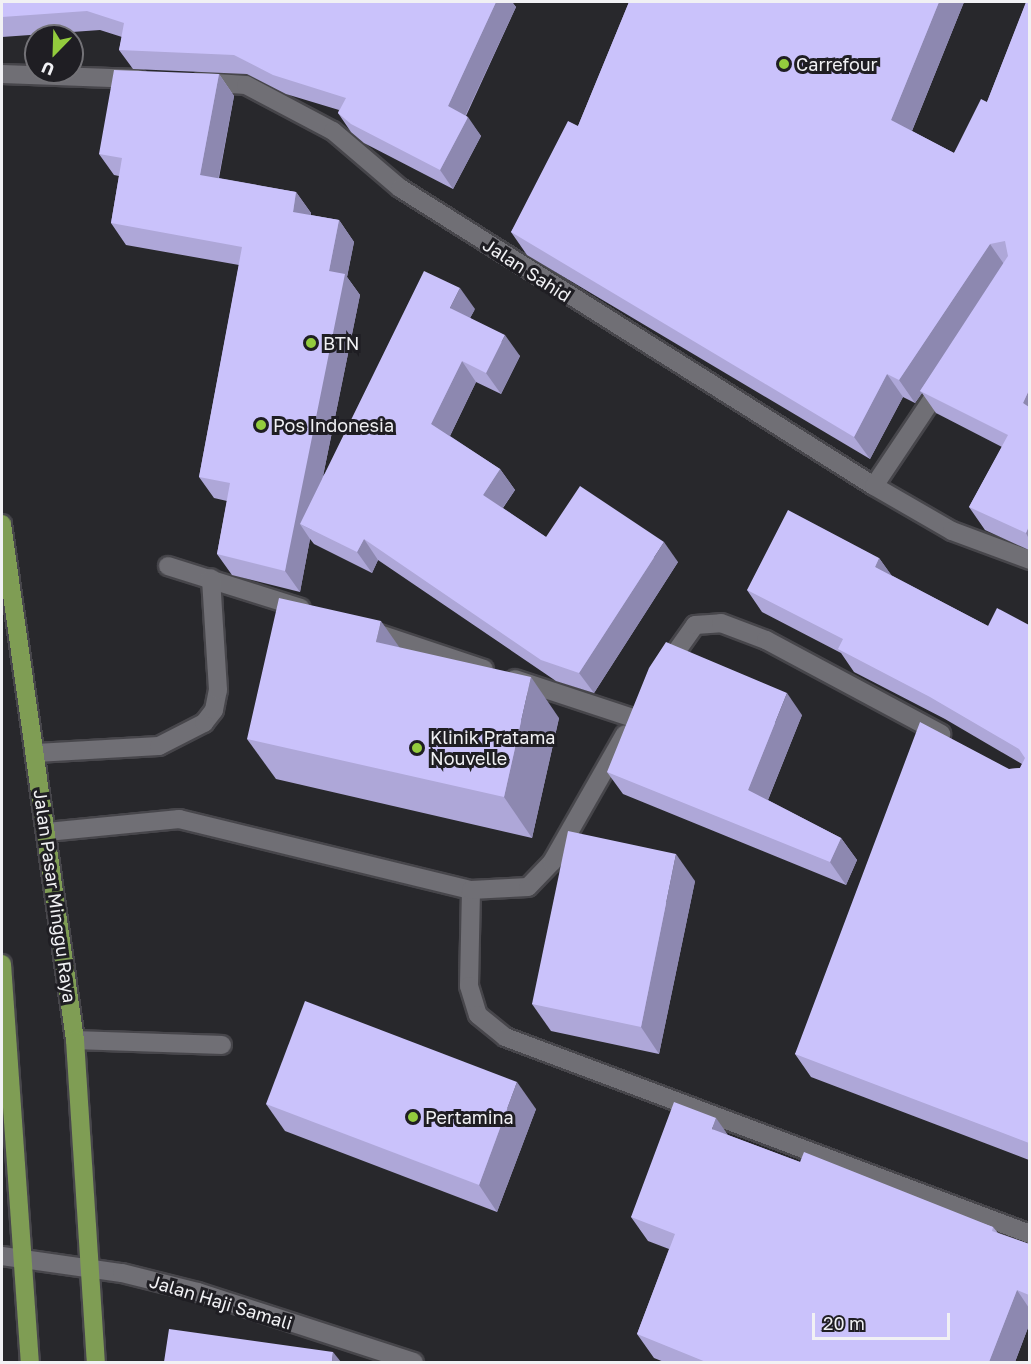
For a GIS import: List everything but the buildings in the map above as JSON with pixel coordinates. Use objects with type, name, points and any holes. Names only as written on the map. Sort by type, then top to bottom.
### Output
[{"type":"main road","name":"Jalan Pasar Minggu Raya","points":[[2,524],[75,1040],[96,1362]]},
{"type":"main road","points":[[2,964],[30,1362]]},
{"type":"street","points":[[2,74],[155,80]]},
{"type":"street","name":"Jalan Sahid","points":[[178,81],[246,85],[333,131],[409,194],[874,486],[952,531],[1029,560]]},
{"type":"street","points":[[874,486],[951,370]]},
{"type":"street","points":[[168,566],[322,615]]},
{"type":"street","points":[[36,753],[159,747],[179,740],[214,710],[211,578]]},
{"type":"street","points":[[658,679],[695,625],[721,623],[766,640],[956,742]]},
{"type":"street","points":[[355,626],[633,718]]},
{"type":"street","points":[[47,832],[179,819],[471,890],[528,887],[552,862],[646,699]]},
{"type":"street","points":[[471,890],[469,986],[478,1015],[505,1037],[1029,1234]]},
{"type":"street","points":[[75,1040],[106,1038],[222,1046]]},
{"type":"street","name":"Jalan Haji Samali","points":[[2,1256],[122,1273],[198,1292],[414,1362]]},
{"type":"place","name":"Carrefour","points":[[784,64]]},
{"type":"place","name":"BTN","points":[[311,343]]},
{"type":"place","name":"Pos Indonesia","points":[[261,425]]},
{"type":"place","name":"Klinik Pratama Nouvelle","points":[[417,748]]},
{"type":"place","name":"Pertamina","points":[[413,1117]]}]
